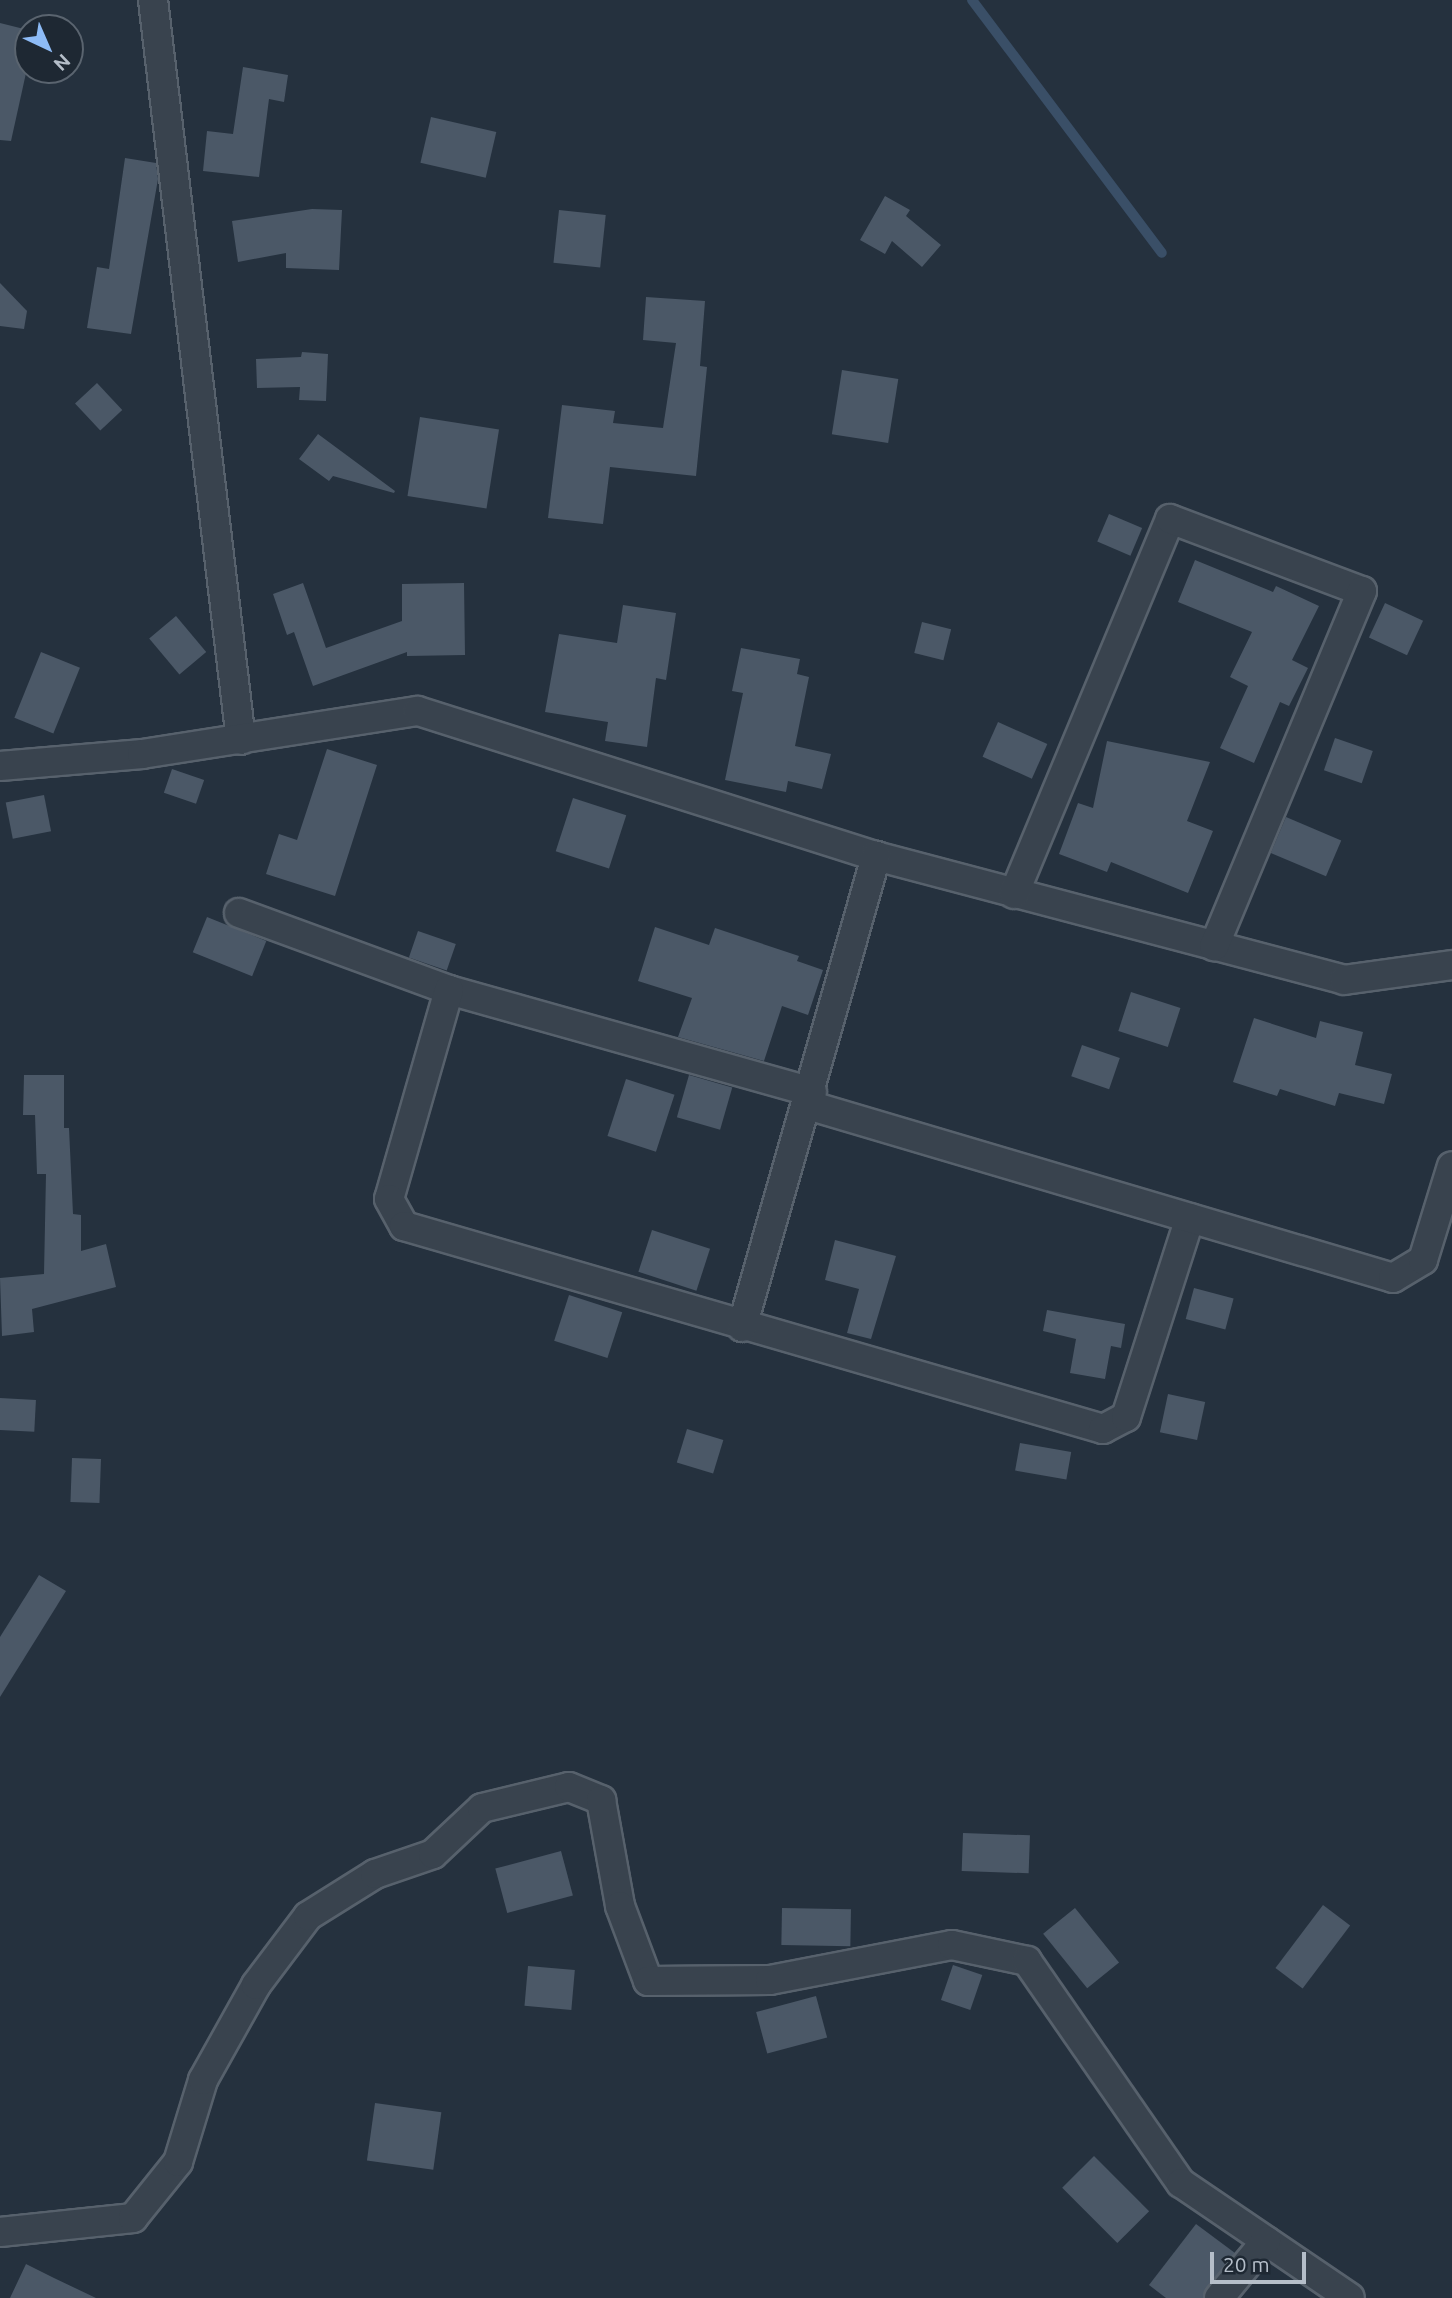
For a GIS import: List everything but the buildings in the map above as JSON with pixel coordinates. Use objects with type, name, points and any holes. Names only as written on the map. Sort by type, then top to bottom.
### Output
[{"type":"street","points":[[153,0],[241,740]]},
{"type":"street","points":[[1014,894],[1170,519],[1362,592],[1214,946]]},
{"type":"street","points":[[0,766],[241,740],[418,711],[876,856],[1344,980],[1452,965]]},
{"type":"street","points":[[742,1327],[810,1099],[876,856]]},
{"type":"street","points":[[239,913],[449,990],[1393,1278],[1423,1260],[1452,1166]]},
{"type":"street","points":[[449,990],[389,1199],[404,1226],[742,1327],[1103,1429],[1126,1417],[1190,1218]]},
{"type":"street","points":[[0,2232],[133,2218],[178,2162],[203,2080],[256,1984],[308,1916],[375,1874],[433,1854],[482,1808],[569,1787],[601,1800],[620,1906],[648,1981],[770,1980],[952,1945],[1027,1961],[1181,2183],[1350,2298]]},
{"type":"street","points":[[1219,2298],[1266,2241]]},
{"type":"waterway","points":[[972,0],[1162,253]]}]
